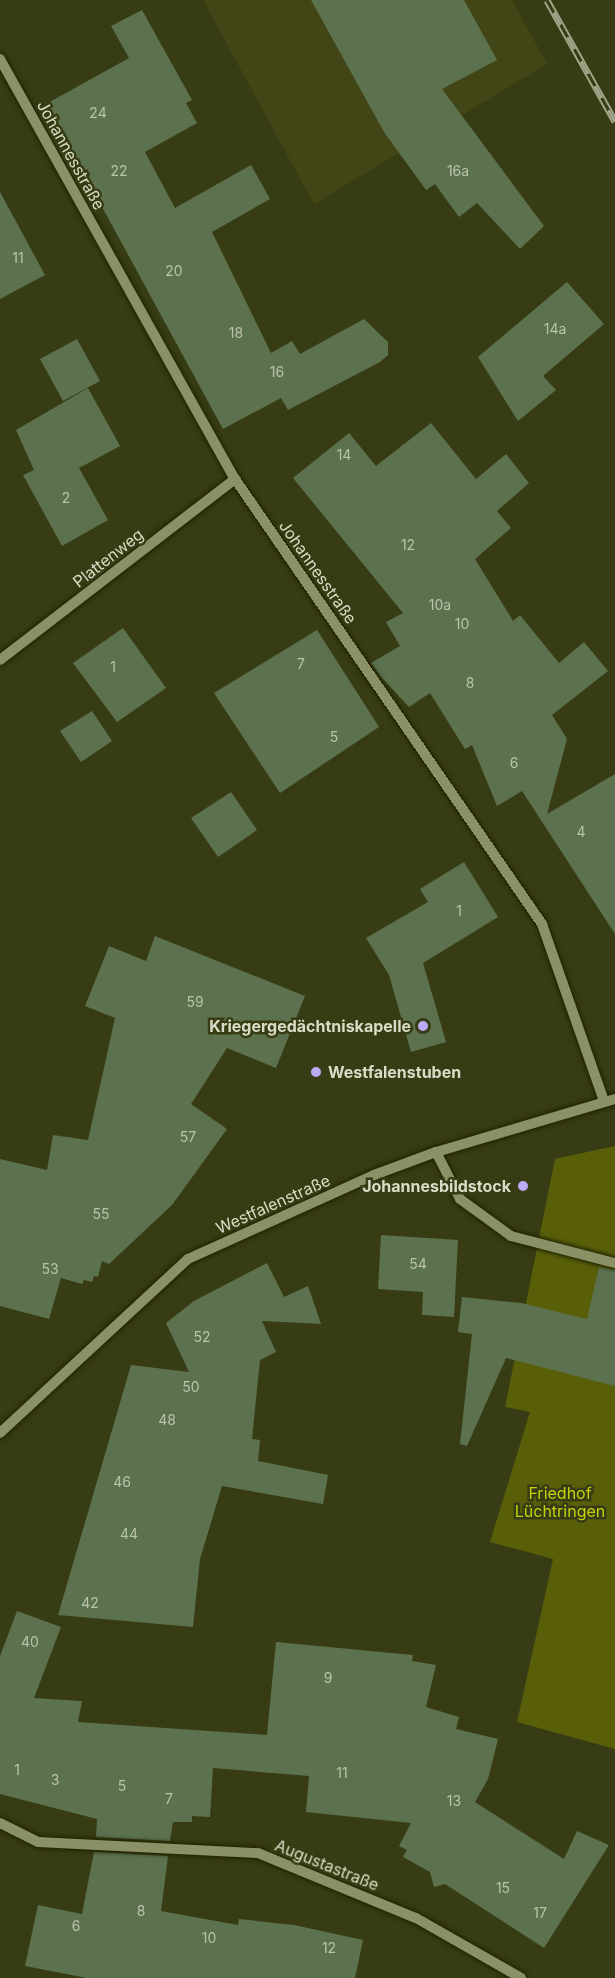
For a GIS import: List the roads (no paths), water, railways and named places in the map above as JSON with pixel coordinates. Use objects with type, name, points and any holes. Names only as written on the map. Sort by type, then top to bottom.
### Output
[{"type":"street","name":"Johannesstraße","points":[[0,59],[235,479],[543,924],[609,1100]]},
{"type":"street","name":"Plattenweg","points":[[0,660],[235,479]]},
{"type":"street","name":"Westfalenstraße","points":[[0,1433],[188,1259],[374,1175],[436,1152],[609,1100]]},
{"type":"street","points":[[436,1152],[460,1199],[512,1236],[615,1263]]},
{"type":"street","name":"Augustastraße","points":[[0,1822],[38,1842],[258,1853],[416,1918],[521,1978]]},
{"type":"railway","points":[[547,0],[615,121]]},
{"type":"place","name":"Kriegergedächtniskapelle","points":[[423,1026]]},
{"type":"place","name":"Westfalenstuben","points":[[316,1072]]},
{"type":"place","name":"Johannesbildstock","points":[[523,1186]]},
{"type":"park label","name":"Friedhof Lüchtringen","points":[[560,1502]]}]
